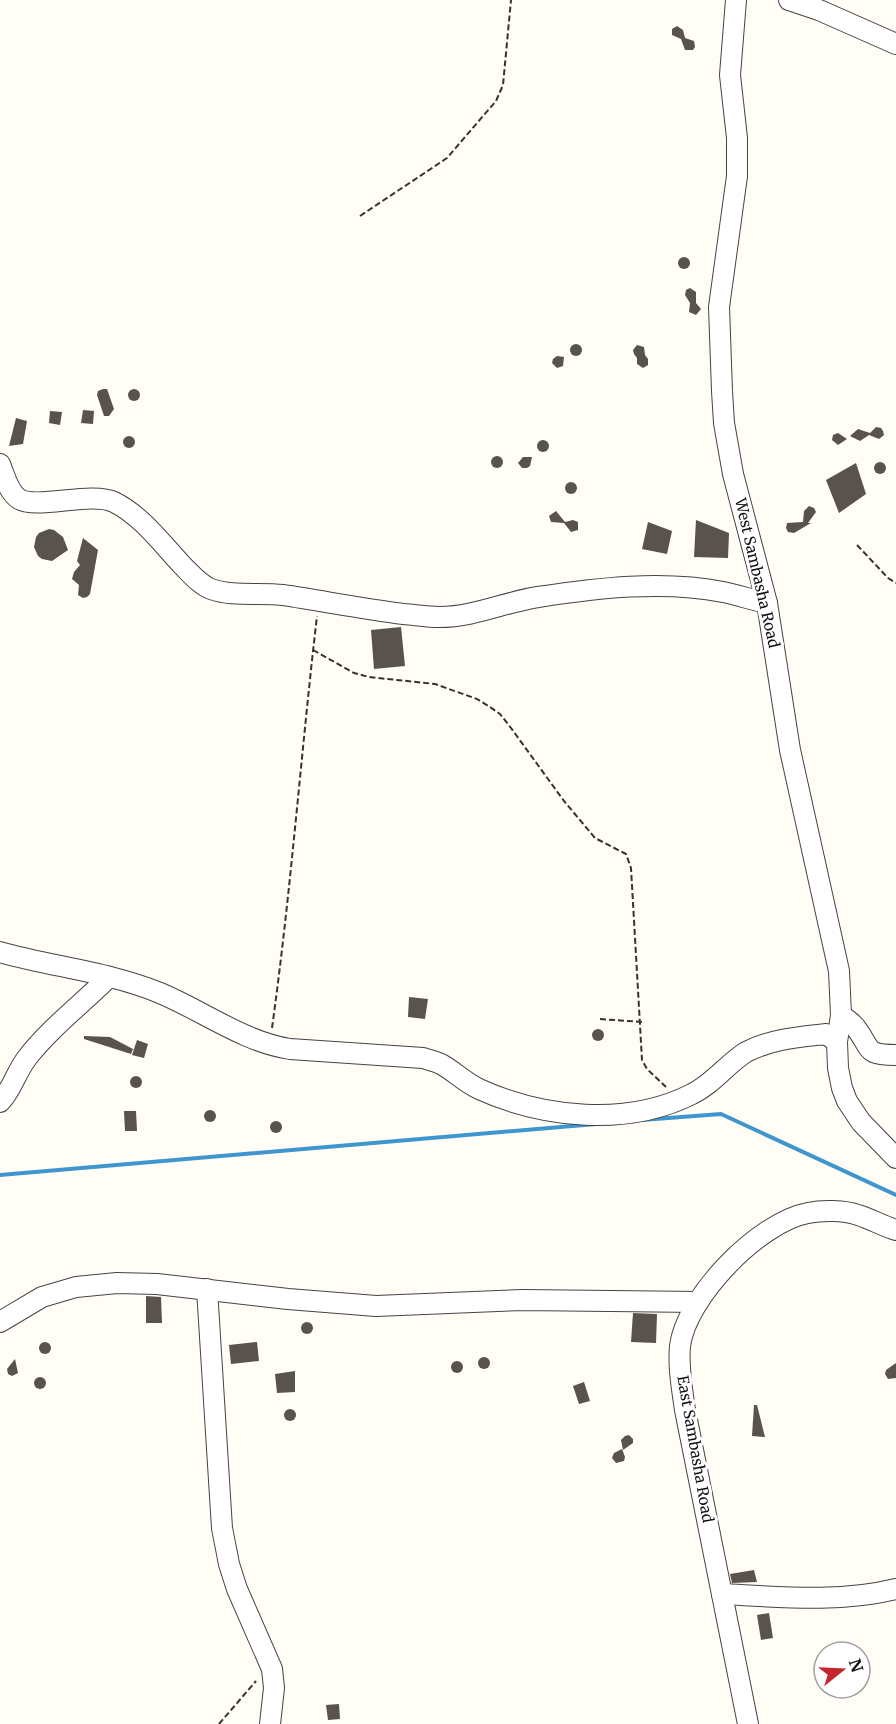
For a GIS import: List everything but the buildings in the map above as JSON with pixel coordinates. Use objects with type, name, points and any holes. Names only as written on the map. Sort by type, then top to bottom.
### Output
[{"type":"street","name":"West Sambasha Road","points":[[736,0],[730,75],[738,159],[720,307],[724,423],[734,474],[767,603],[790,750],[839,970],[841,1015],[837,1042],[838,1068],[842,1088],[848,1101],[873,1136],[896,1158]]},
{"type":"street","points":[[789,0],[819,10],[896,44]]},
{"type":"street","points":[[0,464],[10,490],[20,500],[30,503],[90,499],[111,501],[120,506],[151,530],[195,578],[209,588],[224,593],[280,595],[371,610],[439,617],[462,616],[509,602],[537,597],[610,588],[675,586],[722,592],[767,603]]},
{"type":"street","points":[[0,952],[110,977],[161,994],[270,1046],[423,1058],[440,1063],[470,1085],[496,1097],[561,1113],[626,1113],[692,1094],[746,1053],[772,1042],[826,1034],[837,1042]]},
{"type":"street","points":[[0,1102],[26,1059],[40,1043],[110,977]]},
{"type":"street","points":[[841,1015],[856,1027],[870,1050],[879,1056],[896,1056]]},
{"type":"street","name":"East Sambasha Road","points":[[748,1724],[680,1378],[680,1347],[683,1332],[698,1302],[729,1263],[763,1233],[782,1221],[808,1212],[836,1212],[855,1214],[896,1230]]},
{"type":"street","points":[[0,1322],[42,1298],[76,1287],[117,1283],[157,1284],[288,1299],[376,1306],[523,1300],[698,1302]]},
{"type":"street","points":[[207,1289],[222,1528],[237,1589],[272,1669],[274,1688],[270,1724]]},
{"type":"street","points":[[722,1594],[838,1597],[874,1594],[896,1588]]},
{"type":"path","points":[[360,216],[447,158],[496,101],[503,85],[511,0]]},
{"type":"path","points":[[857,545],[888,578],[896,583]]},
{"type":"path","points":[[270,1046],[286,925],[300,765],[319,601]]},
{"type":"path","points":[[313,650],[354,673],[369,677],[435,684],[477,699],[490,707],[500,714],[564,801],[595,838],[626,854],[631,868],[633,927],[644,1064],[680,1099]]},
{"type":"path","points":[[600,1019],[642,1022]]},
{"type":"path","points":[[219,1724],[246,1691],[272,1669]]},
{"type":"waterway","points":[[642,1120],[721,1114],[896,1195]]},
{"type":"waterway","points":[[0,1175],[596,1124]]}]
